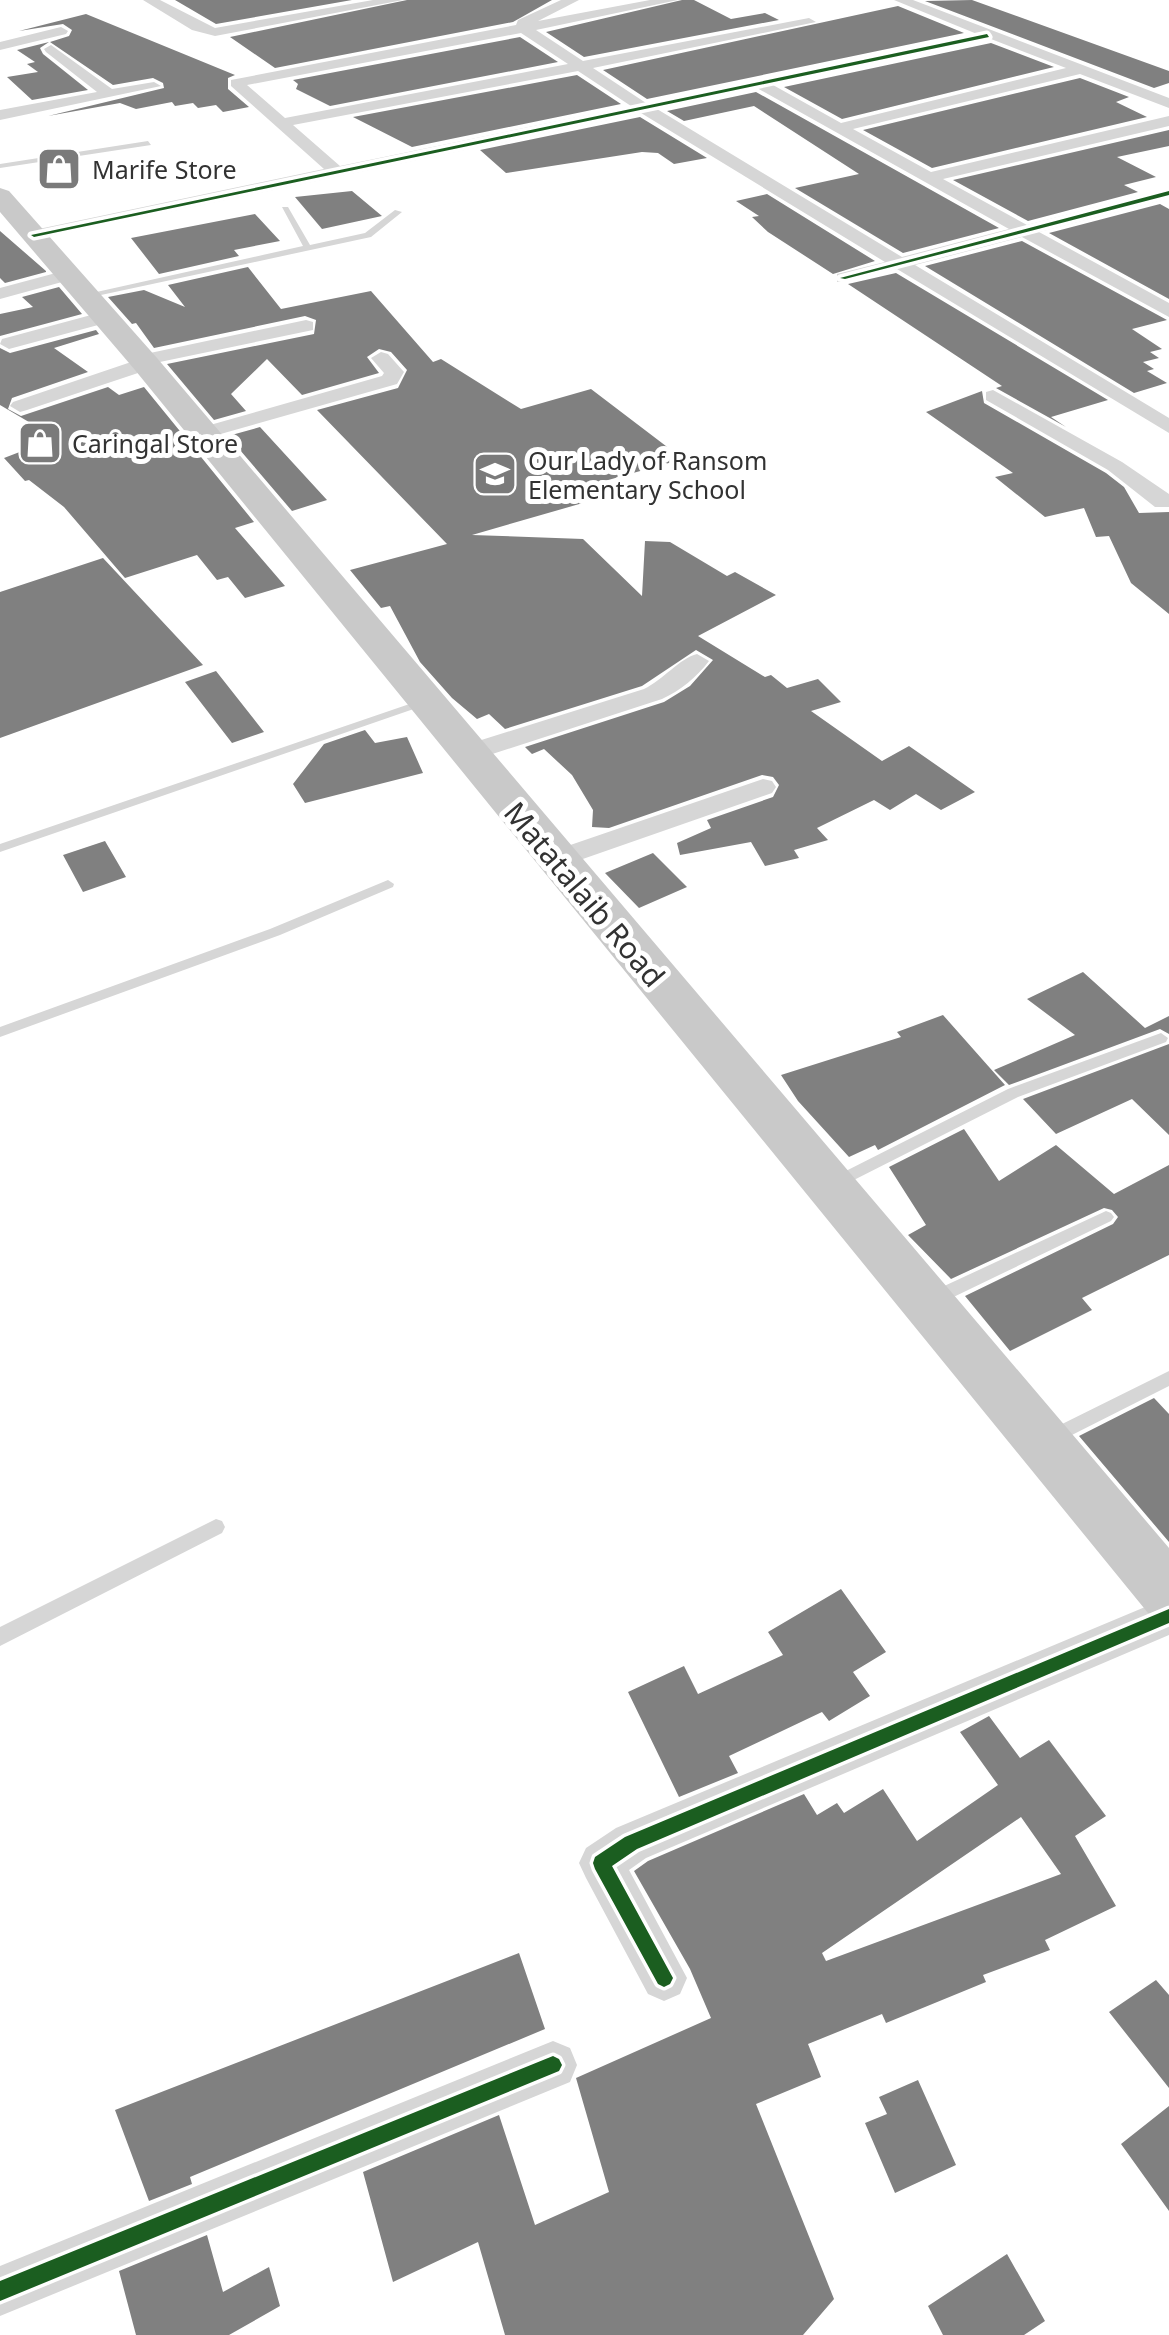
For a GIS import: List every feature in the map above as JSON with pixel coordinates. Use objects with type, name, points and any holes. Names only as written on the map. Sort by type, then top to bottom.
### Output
[{"type":"main road","name":"Matatalaib Road","points":[[0,196],[204,433],[1169,1593]]},
{"type":"street","points":[[150,0],[197,27],[226,32],[396,0]]},
{"type":"street","points":[[288,0],[316,15]]},
{"type":"street","points":[[522,28],[523,24],[572,0]]},
{"type":"street","points":[[338,173],[235,84],[671,0]]},
{"type":"street","points":[[901,0],[1169,103]]},
{"type":"street","points":[[282,123],[809,22]]},
{"type":"street","points":[[522,28],[644,108],[1169,427]]},
{"type":"street","points":[[0,46],[62,32]]},
{"type":"street","points":[[34,235],[987,36]]},
{"type":"street","points":[[51,49],[109,94]]},
{"type":"street","points":[[839,128],[1077,70]]},
{"type":"street","points":[[760,84],[1169,311]]},
{"type":"street","points":[[0,115],[154,86]]},
{"type":"street","points":[[926,178],[1169,121]]},
{"type":"street","points":[[843,278],[1169,193]]},
{"type":"street","points":[[1139,201],[1169,216]]},
{"type":"street","points":[[0,294],[87,296]]},
{"type":"street","points":[[9,344],[87,296]]},
{"type":"street","points":[[20,406],[144,362],[306,326]]},
{"type":"street","points":[[204,433],[390,380],[394,372],[381,358]]},
{"type":"street","points":[[992,396],[1115,466],[1167,504]]},
{"type":"street","points":[[468,753],[653,694],[674,684],[697,662]]},
{"type":"street","points":[[556,859],[763,787]]},
{"type":"street","points":[[664,1978],[600,1863],[631,1843],[1169,1616]]},
{"type":"street","points":[[0,2291],[553,2066]]},
{"type":"lane","points":[[0,166],[148,143]]},
{"type":"lane","points":[[284,210],[308,248]]},
{"type":"lane","points":[[87,296],[368,235],[398,212]]},
{"type":"lane","points":[[0,848],[426,701]]},
{"type":"lane","points":[[0,1032],[275,932],[388,884]]},
{"type":"lane","points":[[828,1186],[1013,1093],[1161,1038]]},
{"type":"lane","points":[[927,1302],[1106,1217]]},
{"type":"lane","points":[[1043,1442],[1169,1378]]},
{"type":"lane","points":[[0,1636],[216,1527]]},
{"type":"building","points":[[175,0],[352,0],[216,24]]},
{"type":"building","points":[[407,0],[552,0],[513,22],[275,68],[230,37]]},
{"type":"building","points":[[694,0],[731,19],[765,13],[779,20],[584,57],[546,32]]},
{"type":"building","points":[[972,0],[1169,71],[1169,83],[1154,88],[925,1]]},
{"type":"building","points":[[898,6],[964,33],[647,99],[603,70]]},
{"type":"building","points":[[86,14],[235,75],[228,78],[228,89],[249,107],[223,112],[216,105],[198,108],[193,103],[175,106],[172,102],[136,109],[120,103],[48,116],[164,88],[163,83],[153,78],[113,85],[50,42],[69,36],[72,30],[63,24],[19,31]]},
{"type":"building","points":[[520,37],[558,62],[330,106],[296,89],[298,84],[293,80]]},
{"type":"building","points":[[49,42],[40,48],[43,54],[88,90],[32,100],[7,77],[38,72],[27,64],[35,62],[17,50]]},
{"type":"building","points":[[991,43],[1054,67],[842,119],[784,87]]},
{"type":"building","points":[[577,75],[621,104],[412,147],[353,117]]},
{"type":"building","points":[[1080,78],[1129,97],[1116,102],[1147,117],[932,168],[863,130]]},
{"type":"building","points":[[756,92],[999,228],[903,253],[795,188],[859,174],[754,106],[684,121],[667,111]]},
{"type":"building","points":[[640,117],[707,158],[674,164],[658,153],[642,152],[506,173],[480,150]]},
{"type":"building","points":[[1169,130],[1169,146],[1117,157],[1156,177],[1124,185],[1138,192],[1028,221],[953,180]]},
{"type":"building","points":[[352,191],[382,216],[322,229],[295,197]]},
{"type":"building","points":[[767,194],[875,261],[833,274],[768,232],[752,217],[759,216],[736,201]]},
{"type":"building","points":[[1160,204],[1169,209],[1169,299],[1049,233]]},
{"type":"building","points":[[255,214],[280,241],[234,250],[239,256],[159,274],[131,238]]},
{"type":"building","points":[[0,231],[46,272],[5,283],[0,278]]},
{"type":"building","points":[[1022,241],[1167,320],[1132,329],[1162,349],[1150,352],[1159,358],[1143,362],[1154,369],[1147,371],[1167,383],[1134,393],[925,266]]},
{"type":"building","points":[[248,267],[281,309],[371,291],[433,362],[441,359],[521,409],[591,389],[683,459],[594,484],[607,496],[472,535],[583,539],[642,596],[645,541],[670,542],[727,576],[735,572],[776,595],[698,636],[765,677],[771,675],[787,688],[818,679],[841,702],[811,711],[882,761],[909,746],[975,792],[941,810],[916,794],[890,810],[874,800],[817,828],[828,840],[794,850],[799,858],[765,866],[751,842],[680,855],[677,843],[711,828],[707,820],[773,797],[779,785],[773,777],[762,775],[609,828],[592,827],[593,810],[572,775],[544,749],[532,754],[525,747],[664,702],[690,686],[713,660],[696,650],[642,686],[505,729],[489,714],[477,719],[452,698],[420,662],[390,606],[381,608],[350,570],[447,544],[317,410],[398,388],[407,370],[391,352],[379,349],[367,357],[379,373],[302,395],[267,359],[231,394],[246,411],[214,420],[167,364],[314,334],[316,320],[305,316],[154,348],[136,323],[132,324],[108,297],[144,290],[185,307],[168,285]]},
{"type":"building","points":[[896,273],[1108,400],[1051,417],[1066,427],[996,388],[1002,386],[848,284]]},
{"type":"building","points":[[59,287],[82,314],[0,336],[0,314],[33,307],[22,297]]},
{"type":"building","points":[[96,330],[99,334],[54,348],[88,372],[12,398],[8,409],[21,416],[108,387],[119,395],[144,387],[254,522],[235,528],[285,586],[245,598],[228,577],[217,580],[197,555],[125,578],[64,507],[29,480],[25,481],[4,458],[56,438],[0,405],[0,348],[10,353]]},
{"type":"building","points":[[982,391],[984,403],[1106,473],[1124,487],[1139,513],[1169,512],[1169,614],[1131,583],[1109,536],[1096,537],[1084,508],[1045,517],[995,477],[1013,473],[926,412]]},
{"type":"building","points":[[260,427],[327,500],[292,511],[228,436]]},
{"type":"building","points":[[103,558],[203,665],[0,738],[0,592]]},
{"type":"building","points":[[216,671],[264,732],[232,743],[185,682]]},
{"type":"building","points":[[365,730],[375,743],[407,737],[423,773],[305,803],[293,784],[324,744]]},
{"type":"building","points":[[105,841],[126,877],[83,892],[63,855]]},
{"type":"building","points":[[653,853],[687,887],[639,908],[605,873]]},
{"type":"building","points":[[1083,972],[1145,1028],[1169,1016],[1169,1034],[1160,1029],[1009,1085],[994,1070],[1075,1035],[1027,999]]},
{"type":"building","points":[[943,1015],[1005,1085],[878,1150],[875,1145],[849,1157],[798,1101],[781,1075],[901,1037],[897,1032]]},
{"type":"building","points":[[1169,1044],[1169,1135],[1132,1099],[1056,1134],[1023,1099]]},
{"type":"building","points":[[964,1129],[999,1181],[1056,1145],[1114,1194],[1169,1165],[1169,1255],[1082,1298],[1092,1310],[1010,1351],[965,1296],[1113,1224],[1118,1217],[1104,1208],[951,1279],[908,1235],[926,1225],[889,1167]]},
{"type":"building","points":[[1154,1398],[1169,1414],[1169,1542],[1079,1436]]},
{"type":"building","points":[[841,1589],[886,1652],[853,1672],[870,1696],[829,1721],[822,1712],[729,1756],[738,1773],[679,1797],[628,1692],[684,1666],[698,1694],[783,1655],[768,1632]]},
{"type":"building","points":[[989,1716],[1020,1758],[1049,1740],[1106,1816],[1075,1836],[1116,1906],[1045,1940],[1050,1950],[983,1975],[986,1982],[886,2023],[882,2014],[808,2044],[821,2077],[756,2104],[834,2299],[803,2335],[505,2335],[478,2242],[393,2282],[363,2172],[499,2115],[535,2225],[609,2192],[576,2078],[711,2018],[690,1969],[634,1871],[648,1861],[804,1794],[817,1815],[837,1803],[844,1813],[883,1789],[917,1841],[998,1785],[960,1732]],"holes":[[[1021,1817],[1061,1874],[826,1961],[822,1953]]]},
{"type":"building","points":[[519,1953],[545,2029],[190,2177],[192,2184],[149,2201],[115,2110]]},
{"type":"building","points":[[1156,1980],[1169,1995],[1169,2088],[1109,2012]]},
{"type":"building","points":[[918,2080],[956,2165],[895,2193],[865,2123],[887,2114],[879,2097]]},
{"type":"building","points":[[1169,2106],[1169,2211],[1121,2144]]},
{"type":"building","points":[[207,2235],[223,2292],[269,2267],[280,2306],[229,2335],[136,2335],[119,2271]]},
{"type":"building","points":[[1007,2254],[1045,2321],[1024,2335],[943,2335],[928,2306]]},
{"type":"cycle path","points":[[34,235],[987,36]]},
{"type":"cycle path","points":[[843,278],[1169,193]]},
{"type":"cycle path","points":[[664,1978],[601,1863],[631,1843],[1169,1616]]},
{"type":"cycle path","points":[[0,2291],[553,2065]]},
{"type":"place","name":"Marife Store","points":[[59,169]]},
{"type":"place","name":"Caringal Store","points":[[40,443]]},
{"type":"place","name":"Our Lady of Ransom Elementary School","points":[[495,474]]}]
